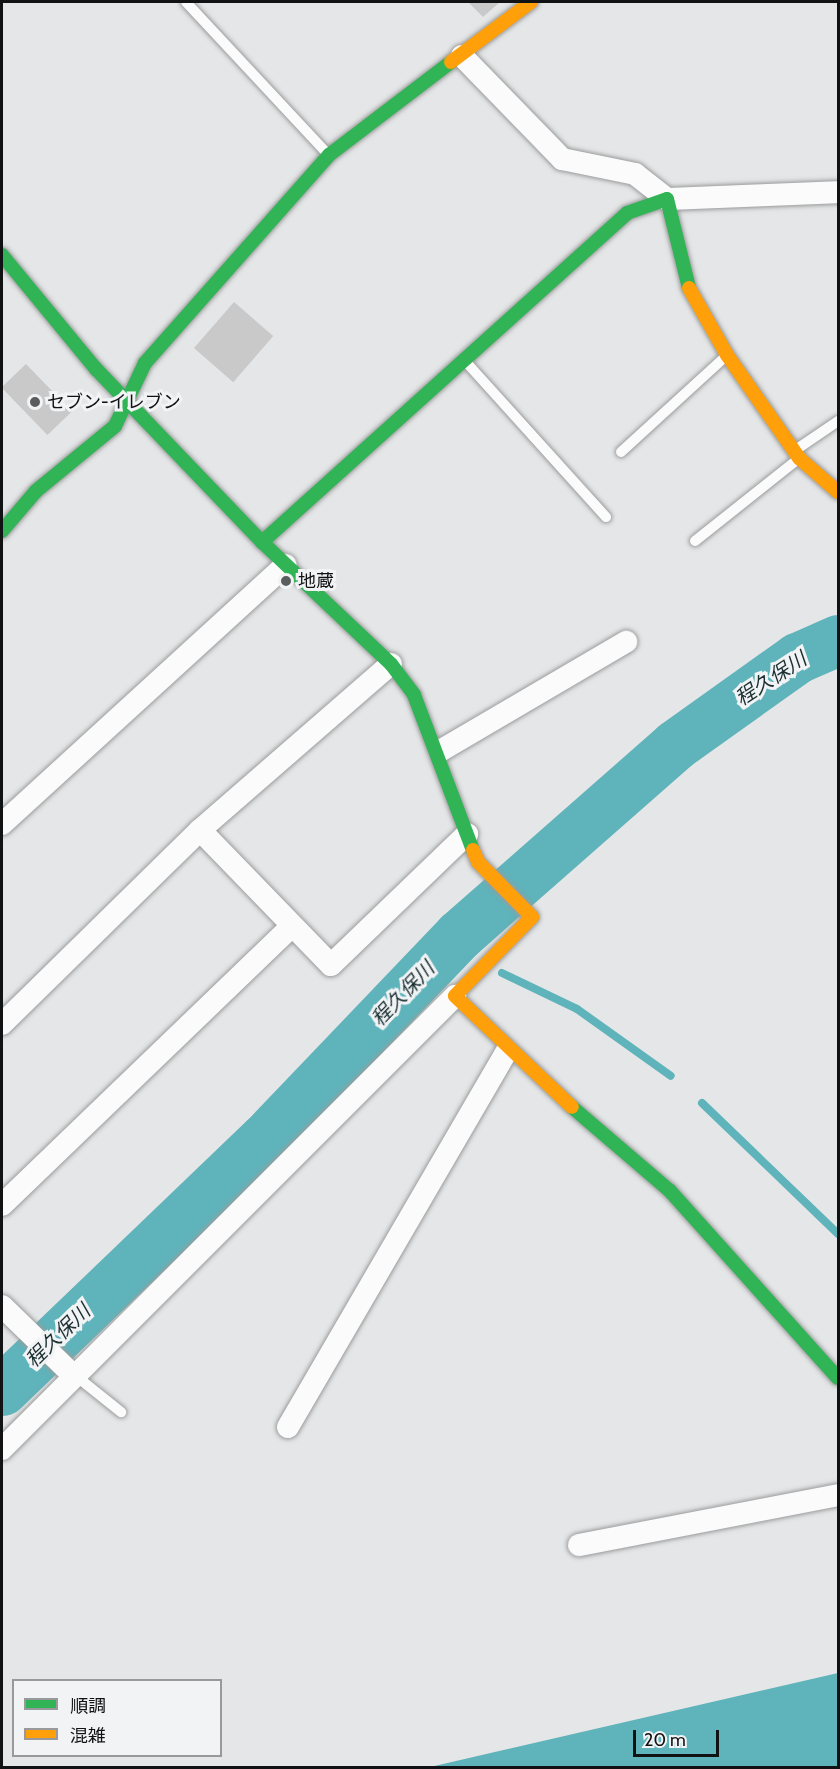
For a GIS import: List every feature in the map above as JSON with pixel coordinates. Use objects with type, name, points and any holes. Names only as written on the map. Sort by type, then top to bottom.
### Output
[{"type":"street","points":[[2,531],[36,491],[115,426],[145,363],[329,155],[531,2]]},
{"type":"street","points":[[462,56],[562,159],[635,174],[667,199],[685,281],[727,355],[797,455],[838,492]]},
{"type":"street","points":[[262,543],[462,357],[627,213],[667,199],[838,192]]},
{"type":"street","points":[[2,255],[127,399],[262,543],[391,664],[414,695],[440,751],[478,862],[532,917],[455,996],[69,1372],[2,1449]]},
{"type":"street","points":[[2,824],[286,566]]},
{"type":"street","points":[[440,751],[626,642]]},
{"type":"street","points":[[2,1024],[200,830],[391,664]]},
{"type":"street","points":[[200,830],[331,965],[467,834]]},
{"type":"street","points":[[2,1205],[292,926]]},
{"type":"street","points":[[455,996],[507,1051],[670,1191],[838,1378]]},
{"type":"street","points":[[288,1427],[507,1051]]},
{"type":"street","points":[[2,1306],[69,1372]]},
{"type":"street","points":[[579,1545],[838,1495]]},
{"type":"lane","points":[[186,2],[329,155]]},
{"type":"lane","points":[[621,452],[727,355]]},
{"type":"lane","points":[[462,357],[606,517]]},
{"type":"lane","points":[[695,541],[838,421]]},
{"type":"lane","points":[[69,1372],[82,1376],[121,1412]]},
{"type":"water","points":[[838,1673],[838,1767],[430,1767]]},
{"type":"building","points":[[468,2],[500,2],[483,17]]},
{"type":"building","points":[[234,302],[273,336],[233,382],[194,348]]},
{"type":"building","points":[[26,364],[72,411],[47,435],[2,388]]},
{"type":"waterway","name":"程久保川","points":[[2,1390],[264,1139],[459,935],[675,745],[797,658],[838,640]]},
{"type":"waterway","points":[[451,943],[470,954]]},
{"type":"waterway","points":[[502,973],[577,1009],[671,1076]]},
{"type":"waterway","points":[[702,1103],[838,1234]]},
{"type":"traffic: fast","points":[[2,531],[36,491],[115,426],[145,363],[329,155],[451,62]]},
{"type":"traffic: fast","points":[[262,542],[627,213],[667,199],[689,288]]},
{"type":"traffic: fast","points":[[2,255],[96,369],[262,542],[391,664],[414,695],[473,850]]},
{"type":"traffic: fast","points":[[572,1107],[670,1191],[838,1378]]},
{"type":"traffic: slow","points":[[451,62],[531,2]]},
{"type":"traffic: slow","points":[[689,288],[727,355],[799,458],[838,492]]},
{"type":"traffic: slow","points":[[473,850],[478,862],[532,917],[455,996],[572,1107]]},
{"type":"place","name":"セブン-イレブン","points":[[35,402]]},
{"type":"place","name":"地蔵","points":[[286,581]]}]
